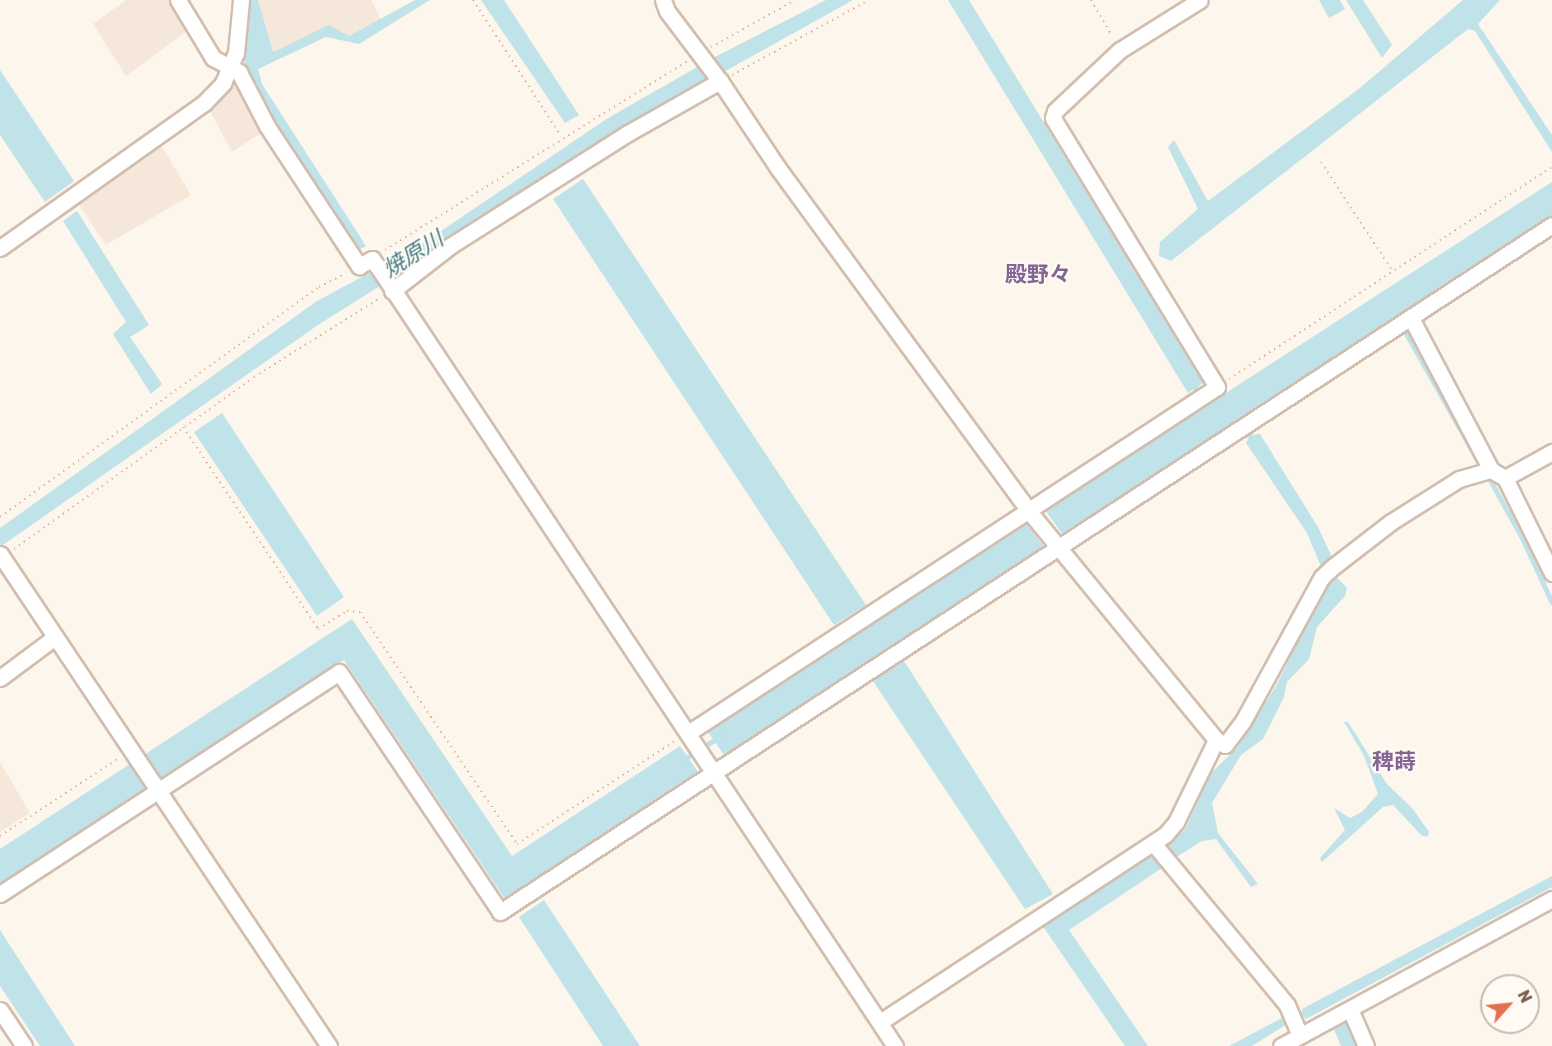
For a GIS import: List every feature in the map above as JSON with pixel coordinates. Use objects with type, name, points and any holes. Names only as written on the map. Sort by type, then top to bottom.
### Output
[{"type":"street","points":[[178,0],[213,58],[239,72],[267,126],[370,264],[391,288],[895,1046]]},
{"type":"street","points":[[0,248],[204,103],[223,83],[236,53],[242,0]]},
{"type":"street","points":[[663,0],[778,168],[1028,510],[1216,740],[1225,745],[1243,722],[1322,577],[1391,522],[1459,479],[1485,471],[1505,478],[1552,573]]},
{"type":"street","points":[[689,734],[1207,393],[1053,118],[1055,111],[1120,50],[1200,0]]},
{"type":"street","points":[[391,288],[450,246],[628,133],[720,81]]},
{"type":"street","points":[[0,894],[339,672],[500,912],[1552,225]]},
{"type":"street","points":[[1405,323],[1485,471]]},
{"type":"street","points":[[1505,478],[1552,452]]},
{"type":"street","points":[[1,556],[329,1046]]},
{"type":"street","points":[[0,678],[55,637]]},
{"type":"street","points":[[880,1022],[1160,852],[1216,740]]},
{"type":"street","points":[[1160,852],[1287,1005],[1298,1030]]},
{"type":"street","points":[[1281,1046],[1298,1030],[1350,1010],[1552,899]]},
{"type":"street","points":[[0,1010],[24,1046]]},
{"type":"street","points":[[1350,1010],[1366,1046]]},
{"type":"path","points":[[473,0],[562,137]]},
{"type":"path","points":[[0,517],[320,288],[370,264],[562,137],[698,54],[795,0]]},
{"type":"path","points":[[720,81],[869,0]]},
{"type":"path","points":[[1091,0],[1120,50]]},
{"type":"path","points":[[1321,162],[1392,270]]},
{"type":"path","points":[[1207,393],[1552,167]]},
{"type":"path","points":[[1,556],[183,427],[391,288]]},
{"type":"path","points":[[183,427],[318,629],[347,611],[360,612],[517,844],[689,734]]},
{"type":"path","points":[[0,836],[131,750]]},
{"type":"shaded area","points":[[126,0],[173,0],[190,29],[126,76],[93,24]]},
{"type":"shaded area","points":[[252,0],[371,0],[383,23],[357,41],[329,31],[265,61]]},
{"type":"shaded area","points":[[237,77],[264,131],[232,152],[209,109]]},
{"type":"shaded area","points":[[160,143],[191,195],[106,245],[77,202]]},
{"type":"shaded area","points":[[0,762],[30,813],[0,832]]},
{"type":"water","points":[[248,0],[258,0],[273,52],[329,25],[349,36],[415,0],[430,0],[359,44],[326,37],[258,69],[262,84],[366,246],[359,250],[253,88],[243,57]]},
{"type":"water","points":[[481,0],[504,0],[579,115],[565,123]]},
{"type":"water","points":[[826,0],[853,0],[720,74],[709,60]]},
{"type":"water","points":[[948,0],[969,0],[1203,383],[1188,393]]},
{"type":"water","points":[[1319,0],[1340,0],[1345,9],[1329,18]]},
{"type":"water","points":[[1346,0],[1363,0],[1392,45],[1382,58]]},
{"type":"water","points":[[1463,0],[1500,0],[1478,24],[1552,135],[1552,152],[1475,31],[1468,29],[1171,261],[1159,256],[1160,242],[1198,209],[1168,147],[1174,140],[1208,201],[1360,88]]},
{"type":"water","name":"焼原川","points":[[699,66],[709,80],[540,180],[395,278],[385,263],[405,249],[416,248],[608,118]]},
{"type":"water","points":[[0,70],[74,181],[45,202],[0,135]]},
{"type":"water","points":[[583,179],[866,605],[834,625],[553,199]]},
{"type":"water","points":[[1552,182],[1552,216],[1063,535],[1045,510]]},
{"type":"water","points":[[77,211],[149,325],[130,337],[162,384],[151,394],[113,334],[126,322],[63,221]]},
{"type":"water","points":[[371,272],[380,286],[318,325],[0,547],[0,528],[317,301]]},
{"type":"water","points":[[222,413],[344,597],[317,616],[194,432]]},
{"type":"water","points":[[1260,434],[1318,527],[1331,555],[1326,566],[1347,588],[1345,596],[1317,627],[1309,659],[1287,682],[1284,697],[1263,739],[1241,755],[1212,803],[1218,833],[1258,884],[1251,887],[1216,839],[1202,841],[1175,858],[1165,846],[1185,830],[1212,772],[1237,748],[1276,686],[1302,634],[1322,569],[1307,533],[1246,443],[1250,435]]},
{"type":"water","points":[[1025,522],[1044,547],[724,755],[706,729]]},
{"type":"water","points":[[352,619],[512,856],[680,746],[699,773],[505,899],[344,660],[0,884],[0,849]]},
{"type":"water","points":[[904,661],[1053,894],[1025,909],[873,681]]},
{"type":"water","points":[[1344,722],[1348,722],[1387,784],[1413,809],[1429,832],[1427,837],[1421,835],[1393,805],[1383,807],[1322,862],[1320,858],[1345,830],[1334,808],[1350,818],[1362,812],[1378,794],[1364,756]]},
{"type":"water","points":[[1151,853],[1162,868],[1069,930],[1148,1046],[1125,1046],[1042,925]]},
{"type":"water","points":[[1552,876],[1552,887],[1306,1019],[1303,1016],[1289,1023],[1252,1046],[1229,1046],[1280,1019],[1302,1013],[1302,1009]]},
{"type":"water","points":[[544,900],[640,1046],[603,1046],[519,917]]},
{"type":"water","points":[[0,930],[75,1046],[40,1046],[0,986]]},
{"type":"water","points":[[1346,1020],[1358,1046],[1341,1046],[1333,1027]]},
{"type":"waterway","points":[[1397,317],[1479,462]]},
{"type":"waterway","points":[[1196,388],[1207,405]]},
{"type":"waterway","points":[[1240,419],[1250,435]]},
{"type":"waterway","points":[[1487,474],[1523,539],[1552,602]]},
{"type":"waterway","points":[[683,760],[719,737]]},
{"type":"district","name":"殿野々","points":[[1038,275]]},
{"type":"district","name":"稗蒔","points":[[1394,762]]}]
